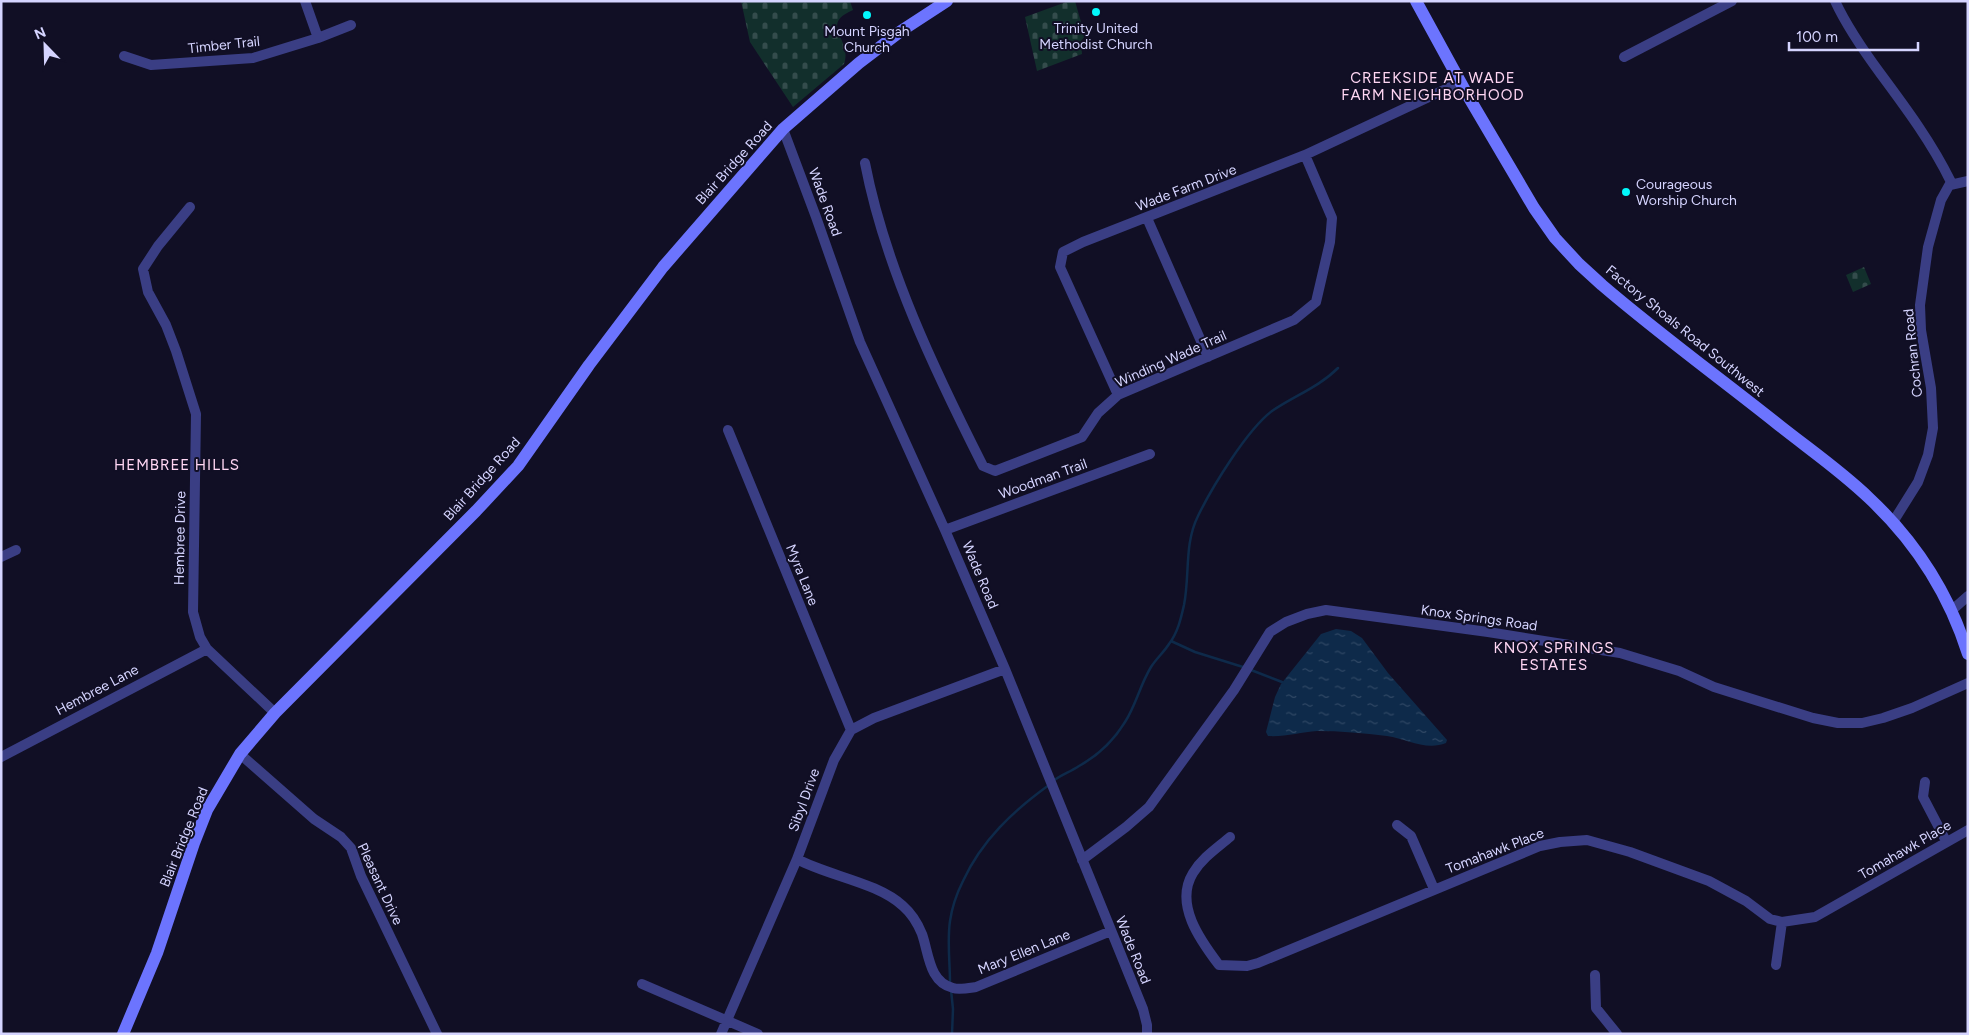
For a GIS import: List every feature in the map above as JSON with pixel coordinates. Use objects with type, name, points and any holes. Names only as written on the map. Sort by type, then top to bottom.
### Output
[{"type":"street","points":[[305,1],[318,38]]},
{"type":"street","name":"Blair Bridge Road","points":[[123,1034],[157,953],[207,810],[240,754],[275,713],[476,511],[518,466],[589,365],[662,267],[783,130],[859,63],[901,31],[947,1]]},
{"type":"street","name":"Factory Shoals Road Southwest","points":[[1416,1],[1534,208],[1556,238],[1579,264],[1632,311],[1868,497],[1893,522],[1917,552],[1951,611],[1968,654]]},
{"type":"street","points":[[1624,56],[1732,1]]},
{"type":"street","points":[[1835,1],[1852,34],[1939,158],[1950,185],[1968,181]]},
{"type":"street","name":"Timber Trail","points":[[124,56],[151,65],[253,58],[318,38],[351,25]]},
{"type":"street","name":"Wade Farm Drive","points":[[1118,395],[1060,267],[1063,252],[1083,242],[1305,155],[1461,82]]},
{"type":"street","name":"Wade Road","points":[[783,130],[816,217],[850,318],[1005,669],[1143,1009],[1146,1034]]},
{"type":"street","name":"Winding Wade Trail","points":[[866,163],[871,192],[906,302],[983,466],[995,471],[1082,438],[1098,413],[1118,395],[1294,320],[1316,302],[1330,242],[1332,218],[1305,155]]},
{"type":"street","name":"Cochran Road","points":[[1893,522],[1918,482],[1928,455],[1933,428],[1931,388],[1922,340],[1920,305],[1928,247],[1941,200],[1950,185]]},
{"type":"street","name":"Hembree Drive","points":[[190,207],[158,246],[143,269],[148,292],[166,325],[196,414],[193,612],[200,637],[207,649],[275,713]]},
{"type":"street","points":[[1147,218],[1208,357]]},
{"type":"street","name":"Myra Lane","points":[[728,430],[851,730]]},
{"type":"street","name":"Woodman Trail","points":[[945,530],[1150,454]]},
{"type":"street","points":[[1,557],[16,550]]},
{"type":"street","points":[[1951,611],[1968,596]]},
{"type":"street","name":"Knox Springs Road","points":[[1082,860],[1126,827],[1149,806],[1234,690],[1270,632],[1286,622],[1307,614],[1326,610],[1488,632],[1620,653],[1679,672],[1714,687],[1813,718],[1838,723],[1862,723],[1883,718],[1912,708],[1968,683]]},
{"type":"street","name":"Hembree Lane","points":[[1,757],[207,649]]},
{"type":"street","points":[[851,730],[874,718],[1005,669]]},
{"type":"street","name":"Sibyl Drive","points":[[721,1034],[798,859],[834,760],[851,730]]},
{"type":"street","name":"Pleasant Drive","points":[[240,754],[314,819],[342,837],[351,848],[361,876],[437,1034]]},
{"type":"street","points":[[1925,782],[1923,797],[1946,841]]},
{"type":"street","points":[[1397,825],[1411,836],[1434,889]]},
{"type":"street","name":"Tomahawk Place","points":[[1230,837],[1203,861],[1194,872],[1187,892],[1188,906],[1197,933],[1219,965],[1247,966],[1540,846],[1560,842],[1587,840],[1630,852],[1710,881],[1746,901],[1770,919],[1782,922],[1815,917],[1968,830]]},
{"type":"street","name":"Mary Ellen Lane","points":[[798,859],[886,894],[903,906],[913,917],[922,933],[932,969],[940,983],[954,989],[976,987],[1111,931]]},
{"type":"street","points":[[1776,965],[1782,922]]},
{"type":"street","points":[[1595,975],[1596,1008],[1617,1034]]},
{"type":"street","points":[[642,984],[758,1034]]},
{"type":"green space","points":[[741,1],[850,1],[853,10],[838,21],[837,27],[846,55],[844,64],[793,107],[750,42]]},
{"type":"green space","points":[[1069,1],[1075,1],[1085,36],[1081,41],[1082,54],[1037,71],[1025,17]]},
{"type":"green space","points":[[1864,267],[1871,284],[1853,292],[1846,275]]},
{"type":"water","points":[[1336,629],[1351,631],[1362,638],[1388,673],[1447,740],[1446,743],[1431,746],[1387,736],[1334,731],[1268,736],[1266,732],[1275,697],[1281,684],[1321,634]]},
{"type":"waterway","points":[[1053,781],[1092,757],[1116,735],[1129,715],[1151,667],[1175,635],[1186,594],[1189,549],[1194,527],[1204,504],[1241,445],[1272,411],[1315,386],[1338,368]]},
{"type":"waterway","points":[[1171,641],[1195,652],[1243,667]]},
{"type":"waterway","points":[[1251,670],[1282,682]]},
{"type":"waterway","points":[[950,983],[950,921],[955,900],[963,881],[979,852],[989,839],[1023,805],[1049,785]]},
{"type":"waterway","points":[[951,990],[953,1009],[952,1034]]},
{"type":"place","name":"Trinity United Methodist Church","points":[[1096,12]]},
{"type":"place","name":"Mount Pisgah Church","points":[[867,15]]},
{"type":"place","name":"Courageous Worship Church","points":[[1626,192]]},
{"type":"district","name":"CREEKSIDE AT WADE FARM NEIGHBORHOOD","points":[[1433,86]]},
{"type":"district","name":"HEMBREE HILLS","points":[[177,465]]},
{"type":"district","name":"KNOX SPRINGS ESTATES","points":[[1554,656]]}]
